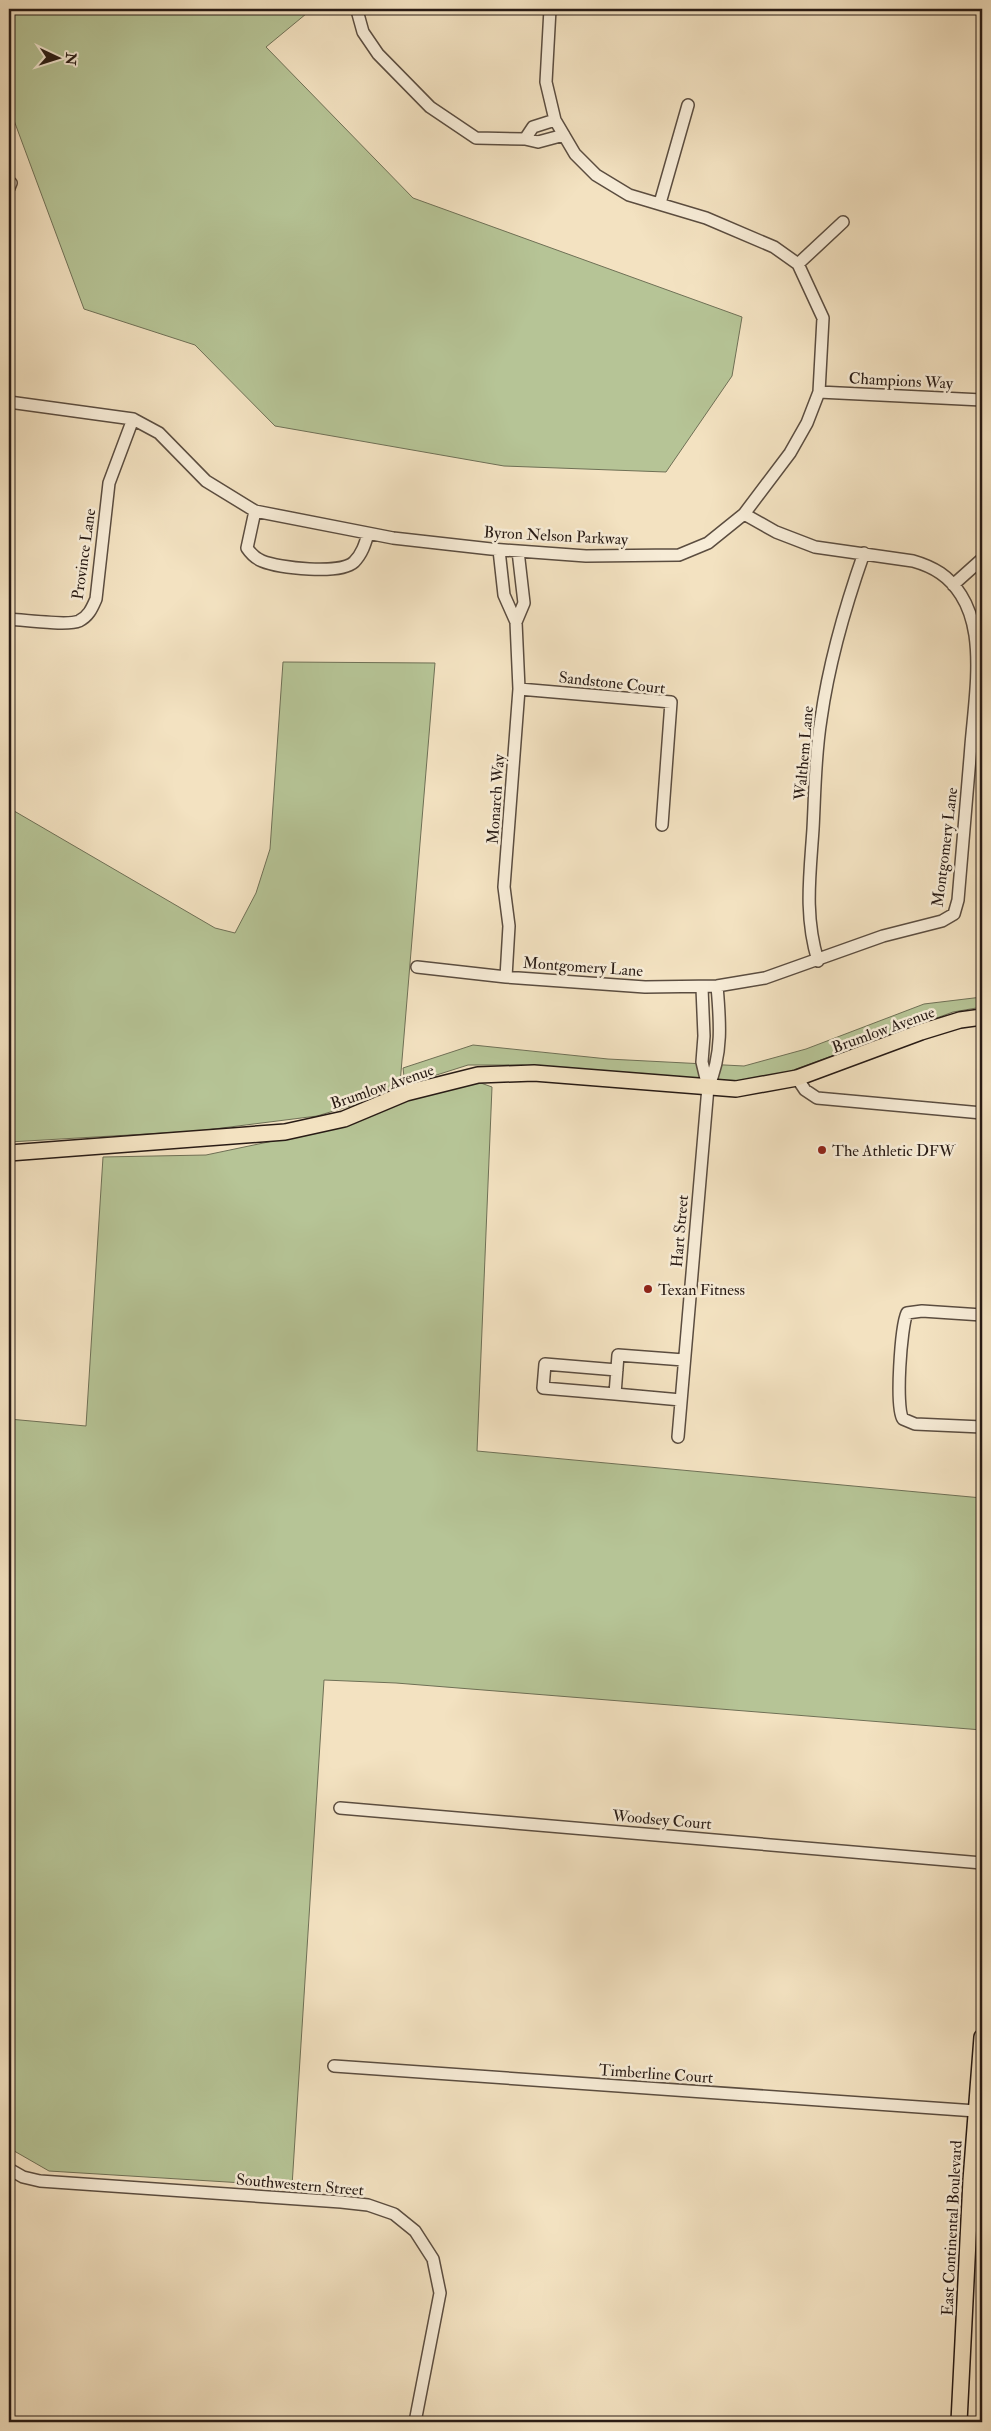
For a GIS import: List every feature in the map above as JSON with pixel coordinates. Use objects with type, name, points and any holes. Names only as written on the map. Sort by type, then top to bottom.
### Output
[{"type":"main road","name":"Brumlow Avenue","points":[[9,1153],[285,1132],[344,1119],[406,1093],[478,1075],[534,1073],[736,1089],[797,1078],[921,1032],[960,1020],[982,1017]]},
{"type":"main road","name":"East Continental Boulevard","points":[[959,2422],[976,2111],[982,2037]]},
{"type":"street","name":"Byron Nelson Parkway","points":[[9,402],[133,419],[159,433],[206,481],[255,511],[368,534],[446,545],[586,556],[679,555],[708,543],[744,514],[790,453],[807,423],[819,392],[823,318],[798,264],[774,247],[752,236],[660,203],[629,195],[596,175],[575,154],[555,120],[546,82],[550,9]]},
{"type":"street","points":[[358,14],[363,32],[378,54],[430,107],[476,138],[525,139],[538,142],[564,135]]},
{"type":"street","points":[[660,203],[688,105]]},
{"type":"street","points":[[525,139],[533,127],[555,120]]},
{"type":"street","points":[[798,264],[843,222]]},
{"type":"street","name":"Champions Way","points":[[819,392],[982,400]]},
{"type":"street","name":"Province Lane","points":[[9,619],[78,622],[88,614],[96,600],[109,483],[133,419]]},
{"type":"street","points":[[255,511],[247,548],[253,556],[263,562],[292,568],[342,568],[353,562],[363,550],[368,534]]},
{"type":"street","name":"Montgomery Lane","points":[[418,967],[506,977],[644,987],[702,988],[765,978],[883,936],[949,919],[957,908],[974,714],[976,655],[974,633],[962,596],[936,569],[925,565],[864,553],[815,547],[776,532],[744,514]]},
{"type":"street","name":"Monarch Way","points":[[499,550],[504,595],[516,622],[519,689],[504,887],[509,926],[506,977]]},
{"type":"street","name":"Monarch Way","points":[[516,622],[524,602],[518,551]]},
{"type":"street","name":"Walthem Lane","points":[[818,960],[811,939],[807,907],[820,720],[845,606],[864,553]]},
{"type":"street","points":[[953,585],[982,559]]},
{"type":"street","name":"Sandstone Court","points":[[519,689],[671,702],[662,825]]},
{"type":"street","points":[[708,1087],[717,1066],[718,1056],[720,1023],[717,986]]},
{"type":"street","points":[[702,988],[704,1036],[702,1062],[708,1087]]},
{"type":"street","points":[[797,1078],[805,1090],[816,1098],[982,1113]]},
{"type":"street","name":"Hart Street","points":[[678,1437],[708,1087]]},
{"type":"street","points":[[982,1315],[922,1310],[907,1313],[903,1327],[898,1406],[903,1419],[915,1424],[982,1427]]},
{"type":"street","points":[[615,1394],[618,1355],[684,1360]]},
{"type":"street","points":[[617,1370],[545,1364],[543,1388],[681,1400]]},
{"type":"street","name":"Woodsey Court","points":[[340,1808],[982,1863]]},
{"type":"street","name":"Timberline Court","points":[[334,2066],[976,2111]]},
{"type":"street","name":"Southwestern Street","points":[[9,2169],[23,2177],[40,2181],[341,2202],[368,2205],[394,2214],[415,2231],[433,2259],[440,2293],[415,2422]]},
{"type":"green space","points":[[9,9],[312,9],[266,47],[413,198],[742,317],[732,376],[666,472],[504,466],[275,426],[195,345],[84,309],[9,107]]},
{"type":"green space","points":[[283,662],[435,663],[400,1084],[357,1104],[317,1116],[198,1131],[9,1142],[9,808],[215,928],[235,933],[256,893],[270,849]]},
{"type":"green space","points":[[982,997],[982,1007],[953,1012],[774,1077],[738,1083],[522,1065],[468,1065],[405,1085],[403,1068],[473,1045],[608,1059],[744,1066],[806,1049],[924,1004]]},
{"type":"green space","points":[[478,1082],[492,1087],[477,1451],[982,1498],[982,1730],[396,1683],[324,1680],[292,2186],[49,2171],[9,2148],[9,1419],[86,1426],[103,1157],[206,1155],[340,1127],[430,1090]]},
{"type":"place","name":"The Athletic DFW","points":[[822,1150]]},
{"type":"place","name":"Texan Fitness","points":[[648,1289]]}]
